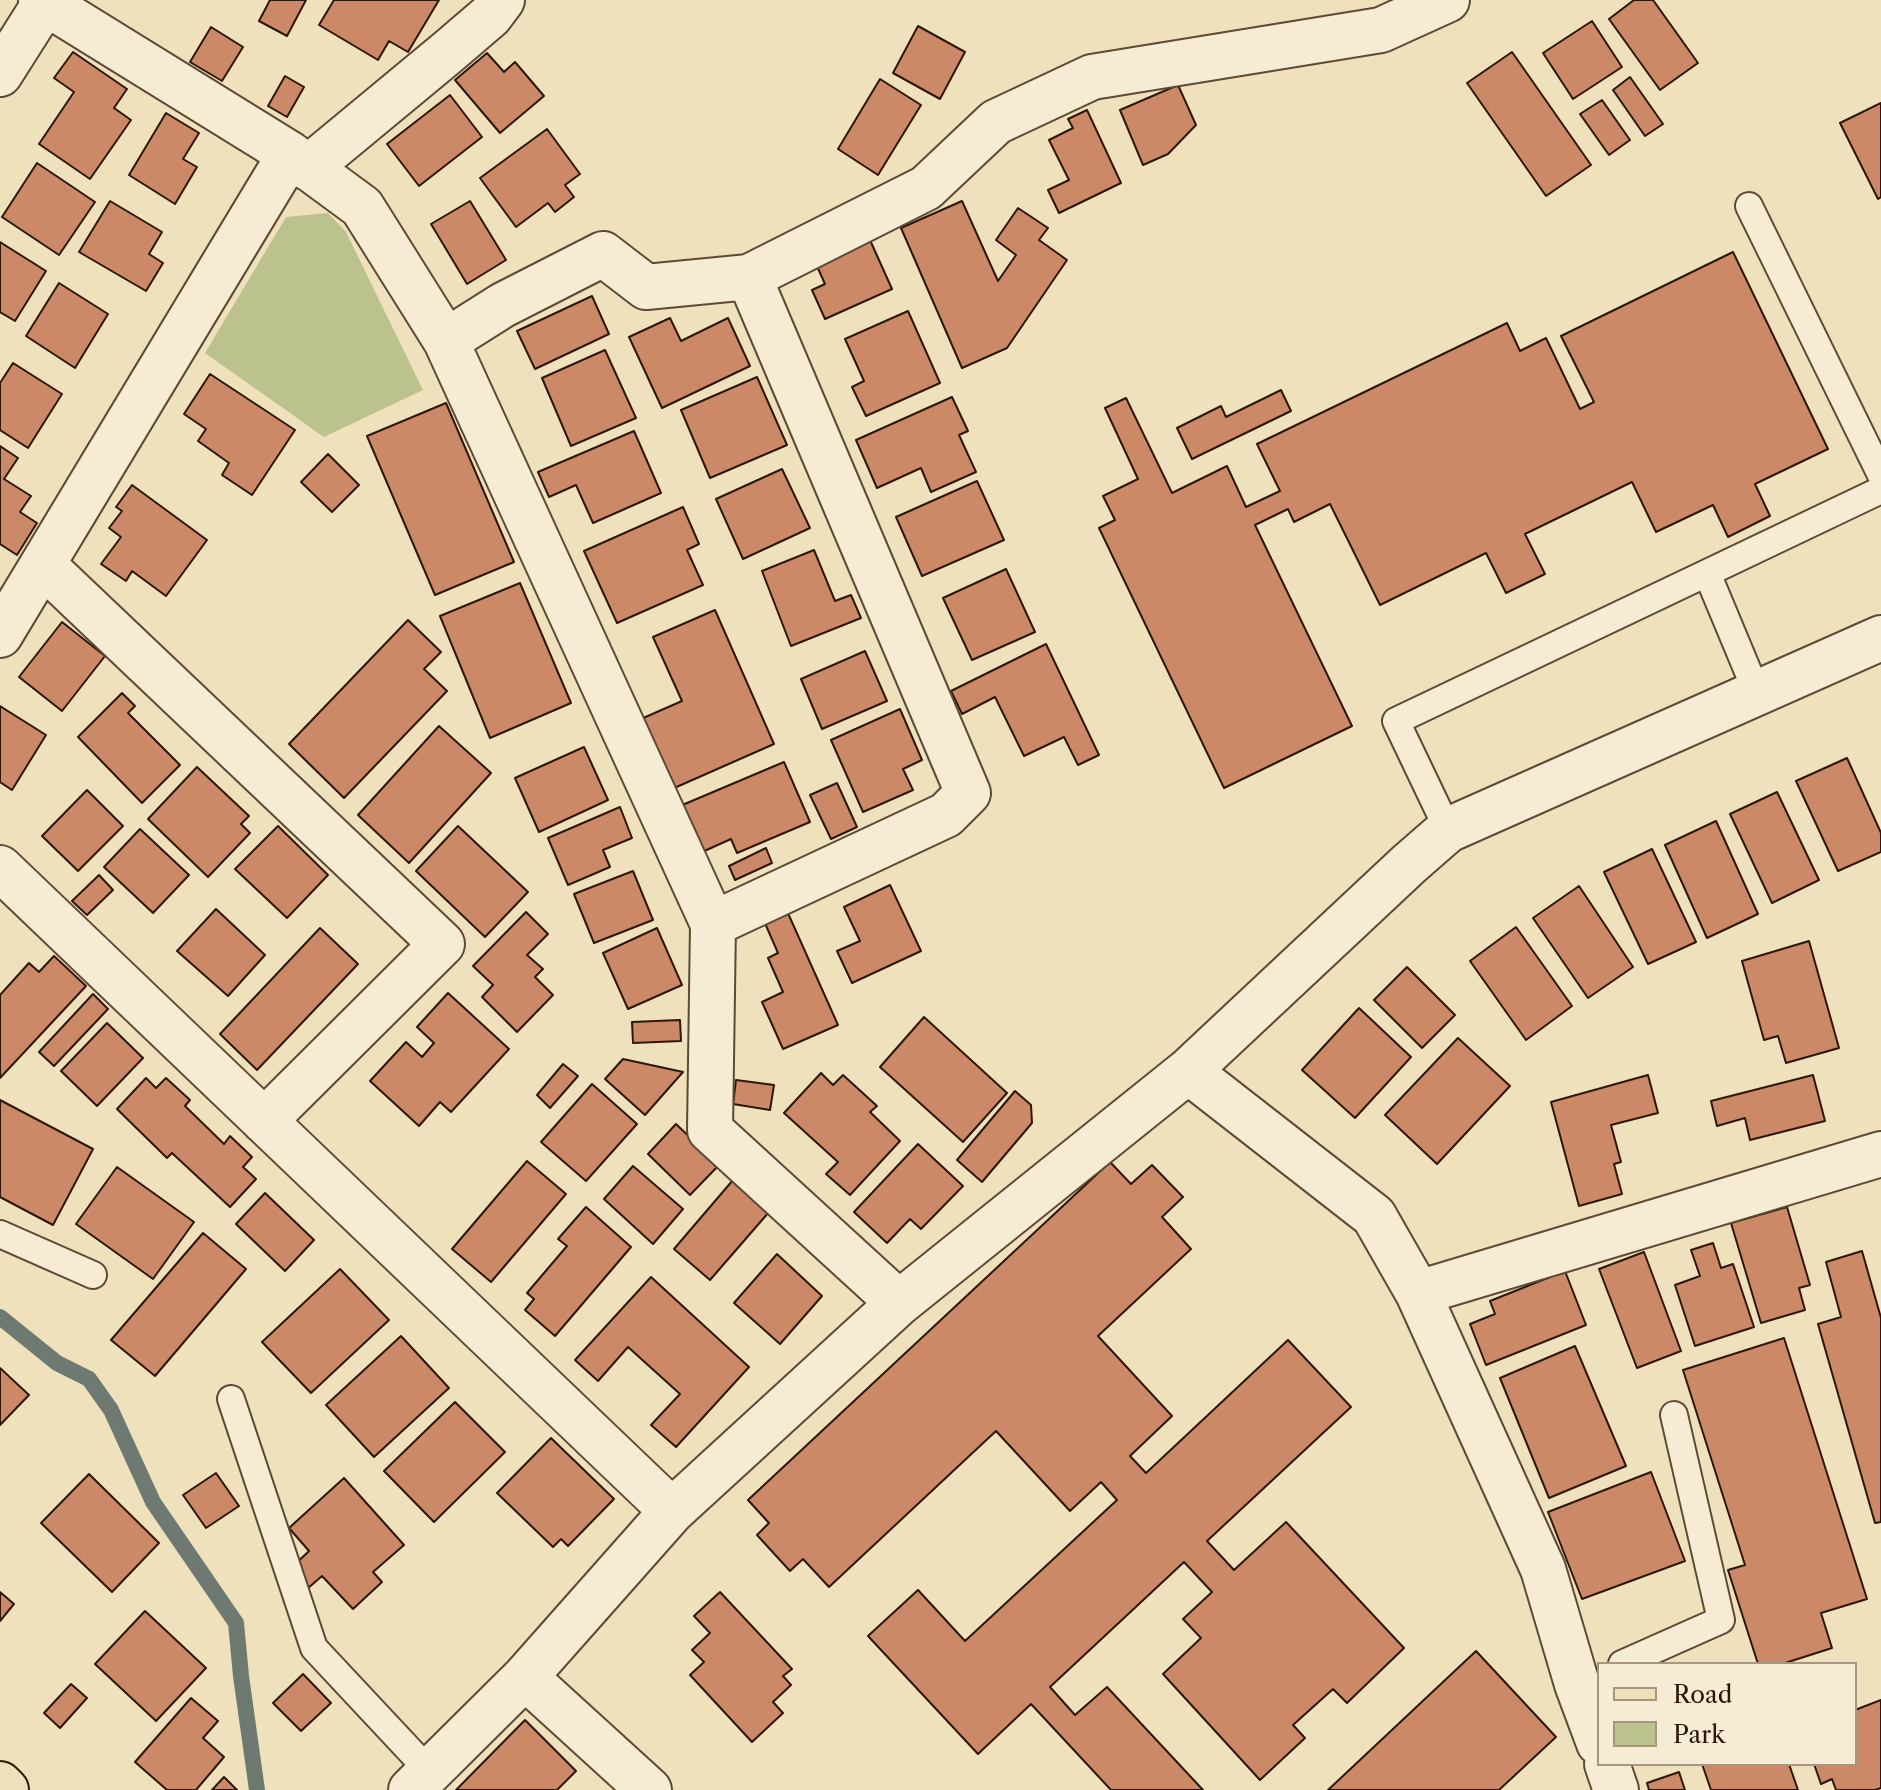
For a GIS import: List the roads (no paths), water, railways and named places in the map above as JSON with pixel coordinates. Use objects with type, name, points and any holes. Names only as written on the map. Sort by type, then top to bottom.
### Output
[{"type":"main road","points":[[0,1784],[6,1790]]},
{"type":"street","points":[[0,635],[299,161],[448,52],[490,16],[502,0]]},
{"type":"street","points":[[446,341],[503,305],[603,254],[646,287],[749,277],[926,188],[996,122],[1092,77],[1381,30],[1447,0]]},
{"type":"street","points":[[0,74],[43,1],[299,161],[362,207],[446,341],[713,924],[710,1130],[899,1303]]},
{"type":"street","points":[[713,924],[946,815],[968,793],[749,277]]},
{"type":"street","points":[[43,565],[442,944],[264,1121]]},
{"type":"street","points":[[420,1781],[525,1677],[672,1511],[899,1303],[1188,1071],[1448,830],[1881,638]]},
{"type":"street","points":[[0,868],[672,1511]]},
{"type":"street","points":[[1188,1071],[1374,1216],[1418,1293],[1543,1569],[1588,1679],[1597,1731]]},
{"type":"street","points":[[1418,1293],[1881,1154]]},
{"type":"street","points":[[525,1677],[649,1790]]},
{"type":"street","points":[[1608,1766],[1616,1790]]},
{"type":"lane","points":[[1749,206],[1881,475]]},
{"type":"lane","points":[[1448,830],[1396,721],[1881,490]]},
{"type":"lane","points":[[1707,573],[1757,693]]},
{"type":"lane","points":[[0,1234],[93,1275]]},
{"type":"lane","points":[[231,1399],[314,1648],[420,1781]]},
{"type":"lane","points":[[1626,1662],[1721,1620],[1674,1415]]},
{"type":"waterway","points":[[0,1317],[57,1363],[89,1379],[111,1410],[153,1502],[236,1623],[257,1790]]}]
